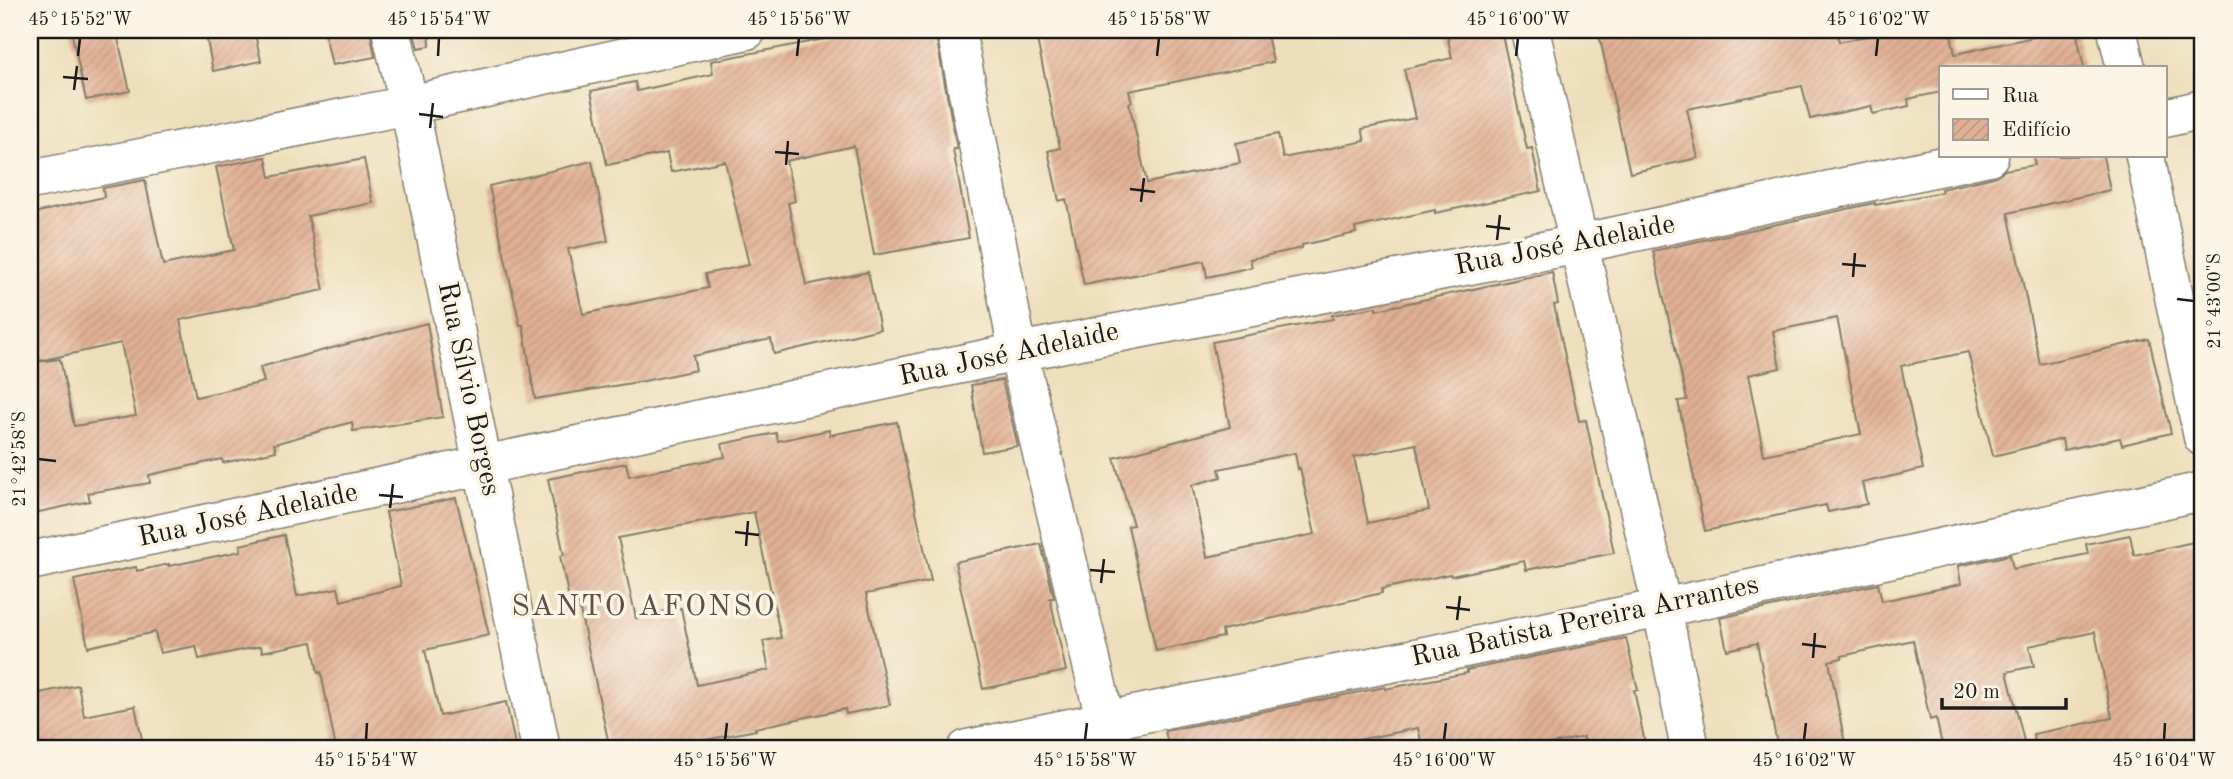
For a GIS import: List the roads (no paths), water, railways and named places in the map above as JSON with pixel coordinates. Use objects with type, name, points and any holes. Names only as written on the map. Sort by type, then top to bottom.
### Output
[{"type":"street","name":"Rua Sílvio Borges","points":[[391,30],[409,105],[541,749]]},
{"type":"street","points":[[30,180],[409,105],[747,30]]},
{"type":"street","points":[[956,30],[1018,352],[1109,734]]},
{"type":"street","points":[[1530,30],[1662,608],[1690,749]]},
{"type":"street","points":[[2117,30],[2126,66]]},
{"type":"street","points":[[2166,118],[2203,109]]},
{"type":"street","name":"Rua José Adelaide","points":[[30,561],[1018,352],[1579,244],[1980,158]]},
{"type":"street","points":[[2145,158],[2203,437]]},
{"type":"street","name":"Rua Batista Pereira Arrantes","points":[[967,749],[1109,734],[1662,608],[2203,491]]},
{"type":"district","name":"SANTO AFONSO","points":[[644,607]]}]
